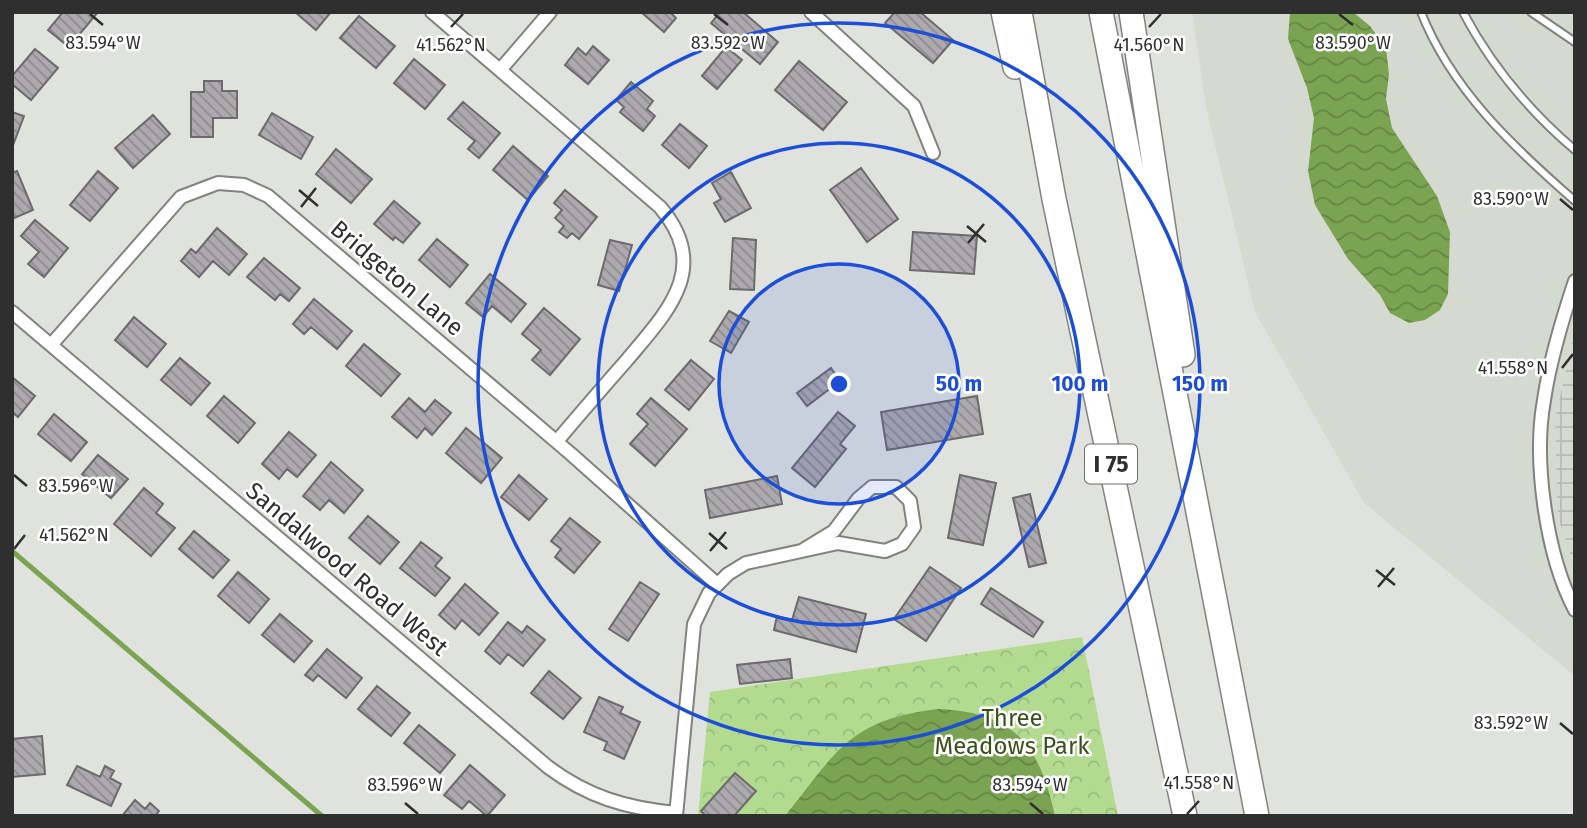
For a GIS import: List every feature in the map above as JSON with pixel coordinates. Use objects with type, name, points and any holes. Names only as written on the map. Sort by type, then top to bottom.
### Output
[{"type":"highway","points":[[1003,12],[1034,151],[1054,199]]},
{"type":"highway","name":"I 75","points":[[1020,12],[1054,199],[1185,816]]},
{"type":"highway","points":[[1101,12],[1257,816]]},
{"type":"highway","points":[[1131,12],[1183,358],[1186,446]]},
{"type":"street","points":[[432,12],[660,208],[675,227],[683,251],[683,275],[669,310],[557,442]]},
{"type":"street","points":[[500,70],[550,12]]},
{"type":"street","points":[[811,12],[869,61],[914,106],[933,153]]},
{"type":"street","name":"Bridgeton Lane","points":[[51,345],[181,197],[218,183],[244,185],[268,196],[557,442],[717,584]]},
{"type":"street","points":[[1575,281],[1559,330],[1543,402],[1541,482],[1553,548],[1575,610]]},
{"type":"street","name":"Sandalwood Road West","points":[[12,312],[548,767],[588,794],[610,803],[676,814]]},
{"type":"street","points":[[676,814],[694,624],[700,606],[717,584],[746,563],[846,543],[877,550],[894,549],[902,544],[914,527],[910,501],[896,487],[872,487],[858,499],[834,531],[803,550]]},
{"type":"lane","points":[[1421,12],[1430,36],[1472,100],[1532,164],[1575,201]]},
{"type":"lane","points":[[1463,12],[1492,62],[1530,109],[1575,150]]},
{"type":"lane","points":[[1531,12],[1575,41]]},
{"type":"shaded area","points":[[1192,12],[1575,12],[1575,328],[1555,420],[1558,518],[1575,568],[1575,676],[1364,503],[1255,312],[1206,107]]},
{"type":"shaded area","points":[[1575,328],[1575,568],[1558,518],[1555,420]]},
{"type":"green space","name":"Three Meadows Park","points":[[1082,637],[1118,816],[698,816],[710,692]]},
{"type":"water","points":[[1290,12],[1353,12],[1370,26],[1386,48],[1389,74],[1386,99],[1392,128],[1437,196],[1450,232],[1448,294],[1440,310],[1425,320],[1409,323],[1390,313],[1380,295],[1348,259],[1315,205],[1308,171],[1314,118],[1307,88],[1288,39]]},
{"type":"water","points":[[938,709],[964,711],[986,717],[1019,736],[1041,769],[1055,816],[785,816],[833,756],[864,730],[908,714]]},
{"type":"building","points":[[63,12],[98,12],[69,47],[48,30]]},
{"type":"building","points":[[295,12],[331,12],[316,30]]},
{"type":"building","points":[[641,12],[670,12],[676,18],[664,32]]},
{"type":"building","points":[[720,12],[743,12],[778,42],[760,64],[711,23]]},
{"type":"building","points":[[895,12],[920,12],[953,40],[933,63],[885,23]]},
{"type":"building","points":[[359,16],[395,46],[376,68],[340,38]]},
{"type":"building","points":[[593,46],[609,60],[588,84],[565,65],[578,48],[586,55]]},
{"type":"building","points":[[726,47],[742,60],[717,89],[702,76]]},
{"type":"building","points":[[35,49],[58,68],[31,100],[12,84],[12,76]]},
{"type":"building","points":[[414,59],[445,85],[425,109],[394,83]]},
{"type":"building","points":[[799,61],[847,102],[823,130],[775,90]]},
{"type":"building","points":[[204,81],[222,81],[222,91],[237,91],[237,118],[213,118],[213,137],[191,137],[191,92],[204,92]]},
{"type":"building","points":[[631,82],[653,101],[647,109],[655,116],[643,131],[620,112],[624,107],[616,100]]},
{"type":"building","points":[[463,102],[500,133],[479,158],[468,149],[475,141],[448,119]]},
{"type":"building","points":[[12,112],[24,116],[12,148]]},
{"type":"building","points":[[272,113],[313,137],[301,159],[259,135]]},
{"type":"building","points":[[153,115],[170,134],[133,168],[115,148]]},
{"type":"building","points":[[680,124],[707,146],[689,168],[662,145]]},
{"type":"building","points":[[513,146],[548,176],[528,200],[493,170]]},
{"type":"building","points":[[336,149],[372,179],[351,203],[316,174]]},
{"type":"building","points":[[861,168],[898,219],[867,242],[830,190]]},
{"type":"building","points":[[17,171],[33,210],[12,219],[12,173]]},
{"type":"building","points":[[98,171],[118,188],[90,221],[70,205]]},
{"type":"building","points":[[731,172],[751,208],[725,222],[714,203],[721,199],[712,183]]},
{"type":"building","points":[[565,190],[597,217],[579,239],[572,233],[567,238],[559,232],[564,226],[555,218],[562,210],[554,203]]},
{"type":"building","points":[[394,201],[420,223],[403,243],[395,237],[393,240],[374,224]]},
{"type":"building","points":[[35,220],[68,248],[44,277],[28,264],[39,252],[21,236]]},
{"type":"building","points":[[217,228],[247,254],[229,275],[213,261],[199,277],[181,261],[191,249],[196,253]]},
{"type":"building","points":[[913,232],[977,236],[974,274],[910,270]]},
{"type":"building","points":[[733,238],[756,240],[754,290],[730,289]]},
{"type":"building","points":[[437,239],[468,265],[450,287],[419,260]]},
{"type":"building","points":[[610,240],[632,245],[619,291],[598,285]]},
{"type":"building","points":[[264,258],[300,288],[289,301],[280,294],[275,300],[247,277]]},
{"type":"building","points":[[490,274],[526,304],[511,322],[492,306],[483,317],[466,303]]},
{"type":"building","points":[[314,299],[352,331],[337,349],[311,327],[304,334],[293,324]]},
{"type":"building","points":[[544,308],[580,339],[550,375],[532,360],[541,350],[522,334]]},
{"type":"building","points":[[729,311],[749,322],[731,353],[710,341]]},
{"type":"building","points":[[134,317],[166,344],[147,367],[115,340]]},
{"type":"building","points":[[364,344],[400,374],[381,396],[346,366]]},
{"type":"building","points":[[180,358],[210,383],[191,405],[161,380]]},
{"type":"building","points":[[691,360],[714,379],[689,410],[665,390]]},
{"type":"building","points":[[831,368],[840,381],[807,406],[797,393]]},
{"type":"building","points":[[12,377],[35,396],[18,417],[12,412]]},
{"type":"building","points":[[224,396],[255,423],[238,443],[207,416]]},
{"type":"building","points":[[977,396],[983,434],[887,450],[881,412]]},
{"type":"building","points":[[409,398],[425,412],[435,400],[451,413],[432,435],[425,428],[417,438],[392,417]]},
{"type":"building","points":[[651,398],[687,429],[655,466],[630,444],[648,424],[637,414]]},
{"type":"building","points":[[838,412],[855,426],[840,444],[846,449],[815,487],[792,468]]},
{"type":"building","points":[[54,414],[87,442],[71,461],[38,434]]},
{"type":"building","points":[[466,428],[502,458],[481,483],[446,453]]},
{"type":"building","points":[[289,432],[316,455],[297,477],[287,469],[279,479],[262,464]]},
{"type":"building","points":[[98,455],[128,479],[111,498],[82,474]]},
{"type":"building","points":[[331,462],[363,490],[344,513],[329,500],[320,510],[303,496]]},
{"type":"building","points":[[519,475],[547,499],[529,520],[501,497]]},
{"type":"building","points":[[960,475],[996,483],[983,545],[948,538]]},
{"type":"building","points":[[777,476],[782,504],[710,518],[705,490]]},
{"type":"building","points":[[144,488],[163,504],[156,513],[175,528],[151,556],[114,524]]},
{"type":"building","points":[[1030,494],[1046,563],[1029,567],[1013,498]]},
{"type":"building","points":[[368,516],[399,542],[380,564],[349,538]]},
{"type":"building","points":[[570,518],[600,542],[574,573],[555,557],[561,549],[551,541]]},
{"type":"building","points":[[194,531],[229,560],[213,578],[179,549]]},
{"type":"building","points":[[421,542],[442,558],[435,566],[450,578],[435,596],[400,568]]},
{"type":"building","points":[[930,567],[961,588],[926,641],[894,619]]},
{"type":"building","points":[[238,572],[269,599],[249,623],[218,596]]},
{"type":"building","points":[[640,582],[659,594],[628,641],[609,629]]},
{"type":"building","points":[[465,584],[498,613],[479,635],[462,620],[455,629],[439,615]]},
{"type":"building","points":[[991,588],[1043,622],[1033,637],[981,604]]},
{"type":"building","points":[[799,597],[866,614],[856,652],[774,630],[777,616],[792,620]]},
{"type":"building","points":[[280,614],[312,641],[294,662],[262,635]]},
{"type":"building","points":[[508,622],[522,633],[527,626],[545,640],[523,666],[508,654],[500,664],[485,651]]},
{"type":"building","points":[[327,649],[362,678],[346,698],[318,675],[313,681],[305,675]]},
{"type":"building","points":[[790,659],[792,678],[740,684],[737,665]]},
{"type":"building","points":[[549,671],[581,698],[563,719],[531,693]]},
{"type":"building","points":[[377,686],[410,713],[391,736],[358,709]]},
{"type":"building","points":[[599,697],[623,707],[620,713],[640,722],[624,759],[604,750],[607,742],[584,732]]},
{"type":"building","points":[[419,725],[455,755],[440,773],[404,743]]},
{"type":"building","points":[[42,736],[45,774],[12,777],[12,739]]},
{"type":"building","points":[[470,765],[505,795],[487,816],[469,801],[462,809],[444,795]]},
{"type":"building","points":[[77,766],[100,777],[105,766],[114,771],[110,778],[121,784],[111,806],[67,785]]},
{"type":"building","points":[[735,773],[756,791],[734,816],[706,816],[701,811]]},
{"type":"building","points":[[135,800],[145,809],[150,803],[159,811],[155,816],[122,816]]},
{"type":"waterway","points":[[12,551],[322,816]]}]
